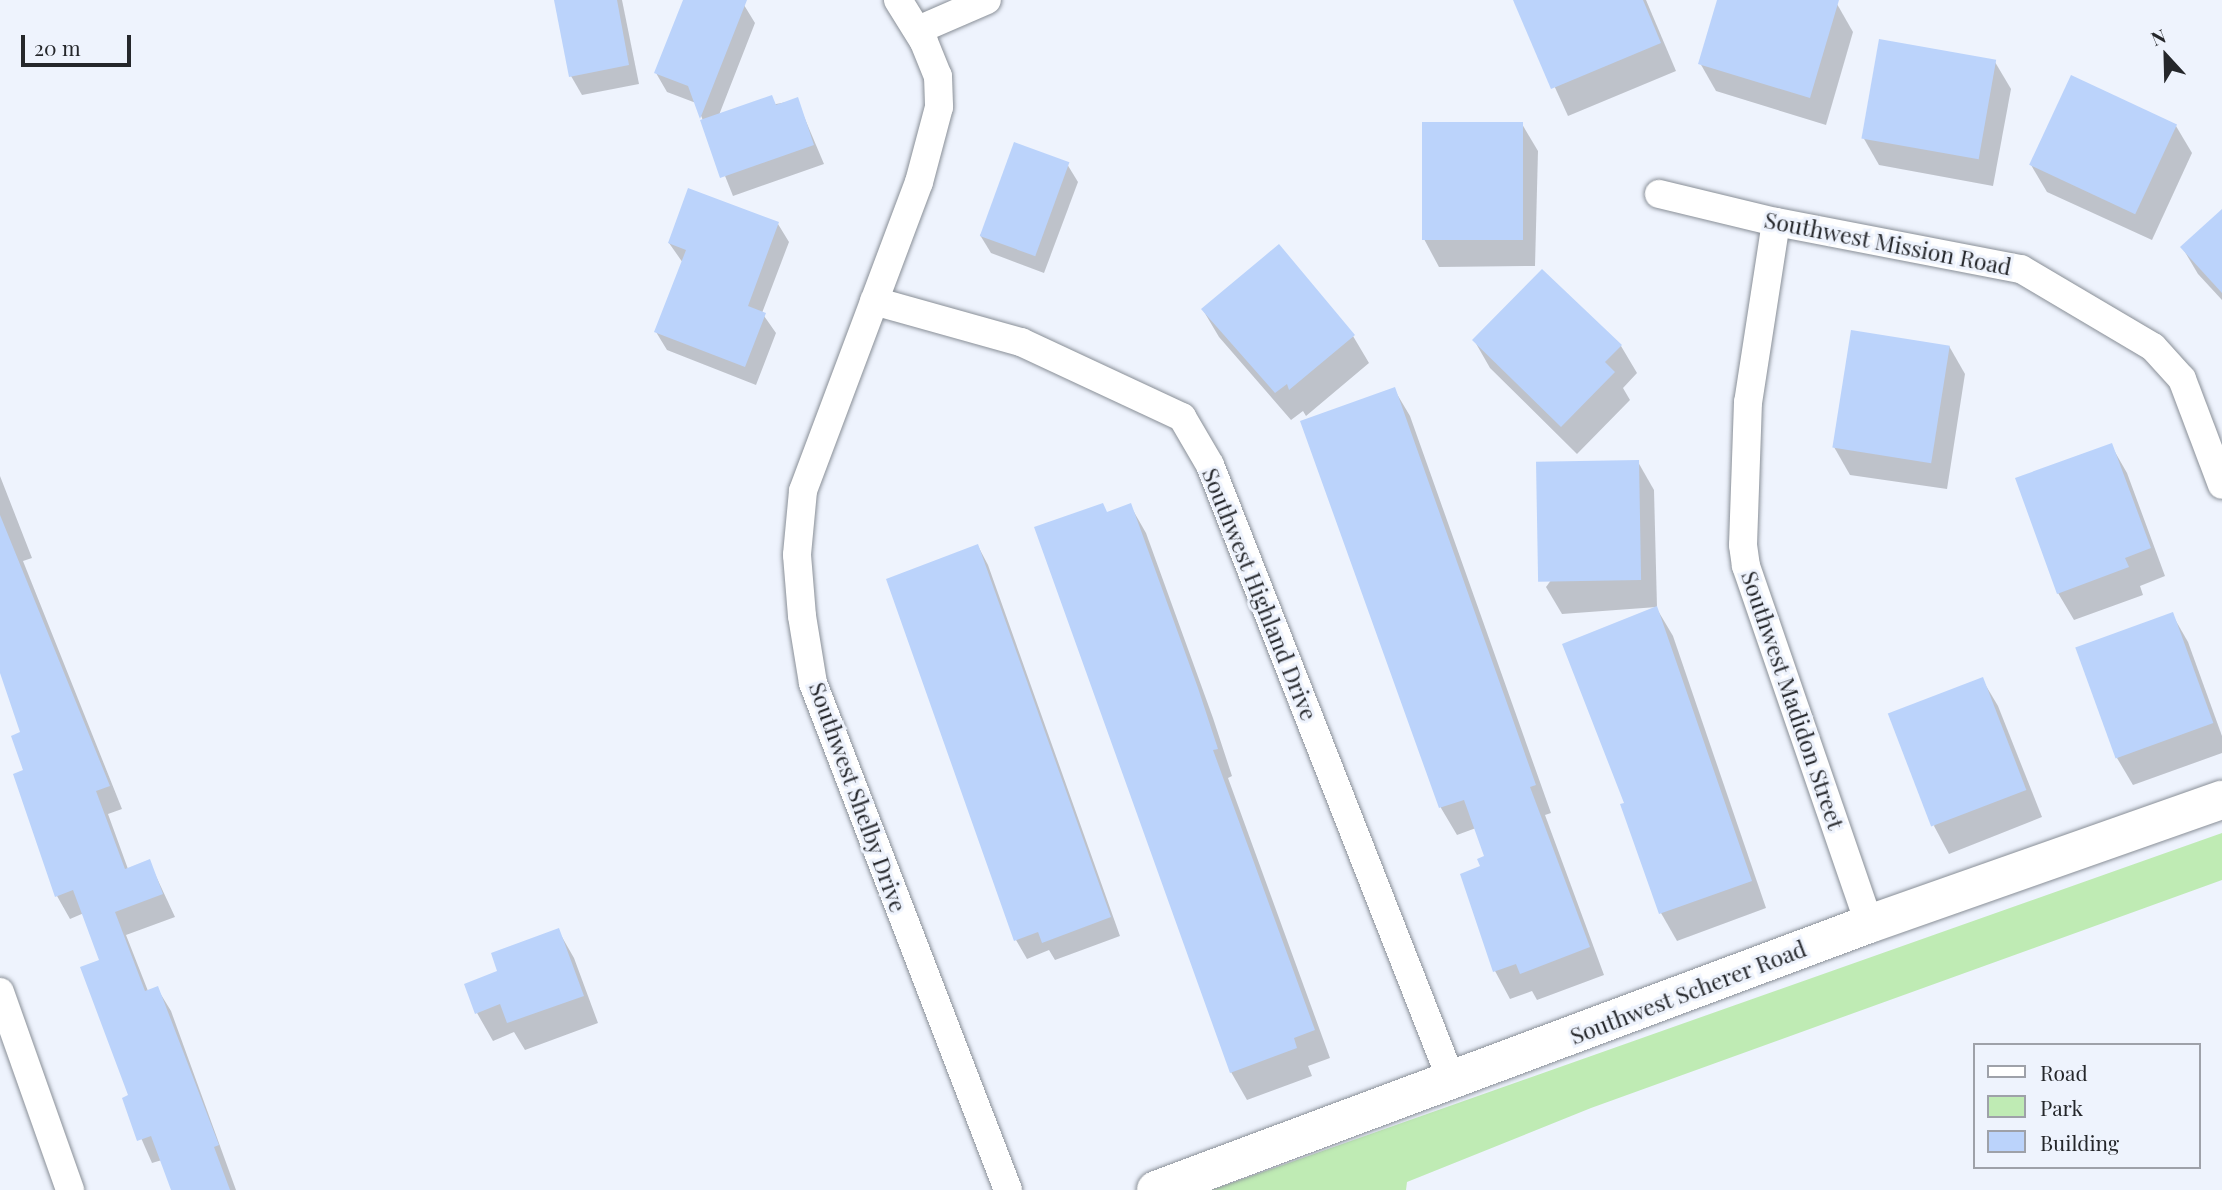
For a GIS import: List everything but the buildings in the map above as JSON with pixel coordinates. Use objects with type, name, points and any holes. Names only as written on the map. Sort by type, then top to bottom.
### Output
[{"type":"main road","name":"Southwest Scherer Road","points":[[1156,1190],[1452,1082],[1869,924],[2222,800]]},
{"type":"street","name":"Southwest Shelby Drive","points":[[898,0],[918,30],[938,76],[939,107],[919,182],[803,491],[797,555],[802,616],[813,683],[1007,1190]]},
{"type":"street","points":[[918,30],[987,0]]},
{"type":"street","name":"Southwest Mission Road","points":[[1659,194],[1776,222],[2021,269],[2141,340],[2182,379],[2222,485]]},
{"type":"street","name":"Southwest Madidon Street","points":[[1776,222],[1748,402],[1743,545],[1746,566],[1869,924]]},
{"type":"street","name":"Southwest Highland Drive","points":[[874,301],[1021,342],[1182,417],[1210,465],[1452,1082]]},
{"type":"street","points":[[0,992],[69,1190]]},
{"type":"green space","points":[[2222,833],[2222,880],[1591,1108],[1407,1182],[1406,1190],[1212,1190]]}]
